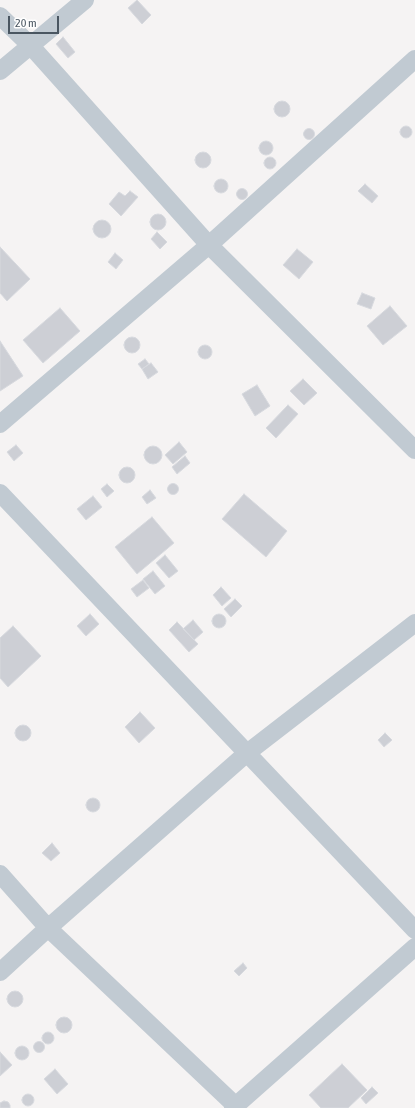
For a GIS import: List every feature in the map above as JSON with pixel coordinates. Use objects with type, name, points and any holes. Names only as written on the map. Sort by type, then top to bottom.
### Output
[{"type":"street","points":[[0,71],[85,0]]},
{"type":"street","points":[[0,16],[30,45],[209,245],[415,450]]},
{"type":"street","points":[[0,424],[209,245],[415,59]]},
{"type":"street","points":[[0,493],[415,930]]},
{"type":"street","points":[[0,972],[247,753],[415,623]]},
{"type":"street","points":[[0,874],[48,928],[234,1107],[415,947]]},
{"type":"building","points":[[137,0],[151,15],[142,24],[128,8]]},
{"type":"building","points":[[63,37],[75,52],[68,58],[56,44]]},
{"type":"building","points":[[282,101],[289,106],[290,109],[285,116],[282,117],[275,112],[274,109],[279,102]]},
{"type":"building","points":[[404,126],[408,126],[412,132],[408,138],[404,138],[400,134],[400,130]]},
{"type":"building","points":[[309,128],[313,130],[315,134],[313,138],[309,140],[305,138],[303,134],[305,130]]},
{"type":"building","points":[[263,141],[269,141],[273,145],[273,151],[269,155],[263,155],[259,151],[259,145]]},
{"type":"building","points":[[200,152],[206,152],[211,157],[209,166],[206,168],[200,168],[195,163],[195,157]]},
{"type":"building","points":[[268,157],[272,157],[276,163],[272,169],[268,169],[264,165],[264,161]]},
{"type":"building","points":[[221,179],[226,181],[228,186],[226,191],[221,193],[216,191],[214,186],[216,181]]},
{"type":"building","points":[[365,184],[378,196],[372,203],[358,191]]},
{"type":"building","points":[[240,189],[244,189],[246,190],[246,198],[240,199],[237,196],[237,192]]},
{"type":"building","points":[[130,191],[138,197],[121,216],[109,204],[119,192],[125,196]]},
{"type":"building","points":[[158,214],[165,219],[166,222],[161,229],[158,230],[151,225],[150,222],[155,215]]},
{"type":"building","points":[[102,220],[108,223],[111,229],[108,235],[102,238],[96,235],[93,229],[96,223]]},
{"type":"building","points":[[157,232],[167,242],[160,249],[151,239]]},
{"type":"building","points":[[0,247],[30,279],[7,301],[0,293]]},
{"type":"building","points":[[297,249],[313,262],[299,279],[283,265]]},
{"type":"building","points":[[115,253],[123,260],[116,269],[108,262]]},
{"type":"building","points":[[362,293],[375,298],[371,309],[357,304]]},
{"type":"building","points":[[390,306],[407,326],[383,345],[367,326]]},
{"type":"building","points":[[60,308],[80,331],[43,363],[23,340]]},
{"type":"building","points":[[132,337],[139,342],[140,345],[135,352],[132,353],[125,348],[124,345],[129,338]]},
{"type":"building","points":[[0,341],[23,376],[0,391]]},
{"type":"building","points":[[202,345],[208,345],[212,349],[212,355],[208,359],[202,359],[198,355],[198,349]]},
{"type":"building","points":[[145,359],[149,364],[142,369],[138,364]]},
{"type":"building","points":[[151,363],[158,372],[148,379],[142,369]]},
{"type":"building","points":[[303,379],[317,393],[304,405],[290,391]]},
{"type":"building","points":[[257,385],[270,406],[255,416],[242,394]]},
{"type":"building","points":[[288,405],[298,414],[276,438],[266,428]]},
{"type":"building","points":[[179,442],[187,452],[173,464],[165,455]]},
{"type":"building","points":[[16,445],[23,453],[14,461],[7,452]]},
{"type":"building","points":[[153,446],[159,449],[162,455],[159,461],[153,464],[147,461],[144,455],[147,449]]},
{"type":"building","points":[[185,456],[190,463],[177,474],[172,467]]},
{"type":"building","points":[[124,467],[130,467],[135,472],[133,481],[130,483],[124,483],[119,478],[119,472]]},
{"type":"building","points":[[107,484],[114,491],[107,497],[101,489]]},
{"type":"building","points":[[171,484],[175,484],[177,485],[177,493],[171,494],[168,491],[168,487]]},
{"type":"building","points":[[150,490],[156,498],[147,504],[142,497]]},
{"type":"building","points":[[244,494],[287,531],[266,557],[222,519]]},
{"type":"building","points":[[93,496],[102,507],[86,520],[77,509]]},
{"type":"building","points":[[152,517],[174,543],[137,574],[115,547]]},
{"type":"building","points":[[165,555],[178,571],[169,578],[156,563]]},
{"type":"building","points":[[153,571],[165,586],[155,594],[143,579]]},
{"type":"building","points":[[143,580],[149,588],[137,597],[131,589]]},
{"type":"building","points":[[221,587],[231,598],[222,606],[213,595]]},
{"type":"building","points":[[235,599],[242,606],[231,617],[224,609]]},
{"type":"building","points":[[90,614],[99,624],[86,636],[77,626]]},
{"type":"building","points":[[216,614],[222,614],[226,618],[226,624],[222,628],[216,628],[212,624],[212,618]]},
{"type":"building","points":[[193,620],[203,632],[194,640],[183,629]]},
{"type":"building","points":[[177,622],[198,644],[189,652],[169,630]]},
{"type":"building","points":[[13,626],[41,656],[8,687],[0,678],[0,638]]},
{"type":"building","points":[[140,712],[155,728],[139,743],[125,727]]},
{"type":"building","points":[[23,725],[29,727],[31,733],[29,739],[23,741],[17,739],[15,733],[17,727]]},
{"type":"building","points":[[385,733],[392,740],[384,747],[378,740]]},
{"type":"building","points":[[93,798],[98,800],[100,805],[98,810],[93,812],[88,810],[86,805],[88,800]]},
{"type":"building","points":[[52,843],[60,853],[51,861],[42,853]]},
{"type":"building","points":[[243,963],[247,968],[239,976],[234,971]]},
{"type":"building","points":[[12,991],[18,991],[23,996],[21,1005],[18,1007],[12,1007],[7,1002],[7,996]]},
{"type":"building","points":[[64,1017],[71,1022],[72,1025],[67,1032],[64,1033],[57,1028],[56,1025],[61,1018]]},
{"type":"building","points":[[46,1032],[50,1032],[54,1038],[50,1044],[46,1044],[42,1040],[42,1036]]},
{"type":"building","points":[[37,1042],[41,1042],[43,1043],[43,1051],[37,1052],[34,1049],[34,1045]]},
{"type":"building","points":[[19,1046],[25,1046],[29,1050],[29,1056],[25,1060],[19,1060],[15,1056],[15,1050]]},
{"type":"building","points":[[0,1052],[12,1065],[0,1076]]},
{"type":"building","points":[[342,1064],[367,1090],[348,1108],[321,1108],[309,1095]]},
{"type":"building","points":[[55,1069],[68,1084],[57,1094],[44,1079]]},
{"type":"building","points":[[372,1087],[378,1093],[366,1104],[361,1098]]},
{"type":"building","points":[[26,1094],[30,1094],[34,1100],[30,1106],[26,1106],[22,1102],[22,1098]]},
{"type":"building","points":[[4,1101],[8,1102],[10,1108],[0,1108],[0,1103]]}]
